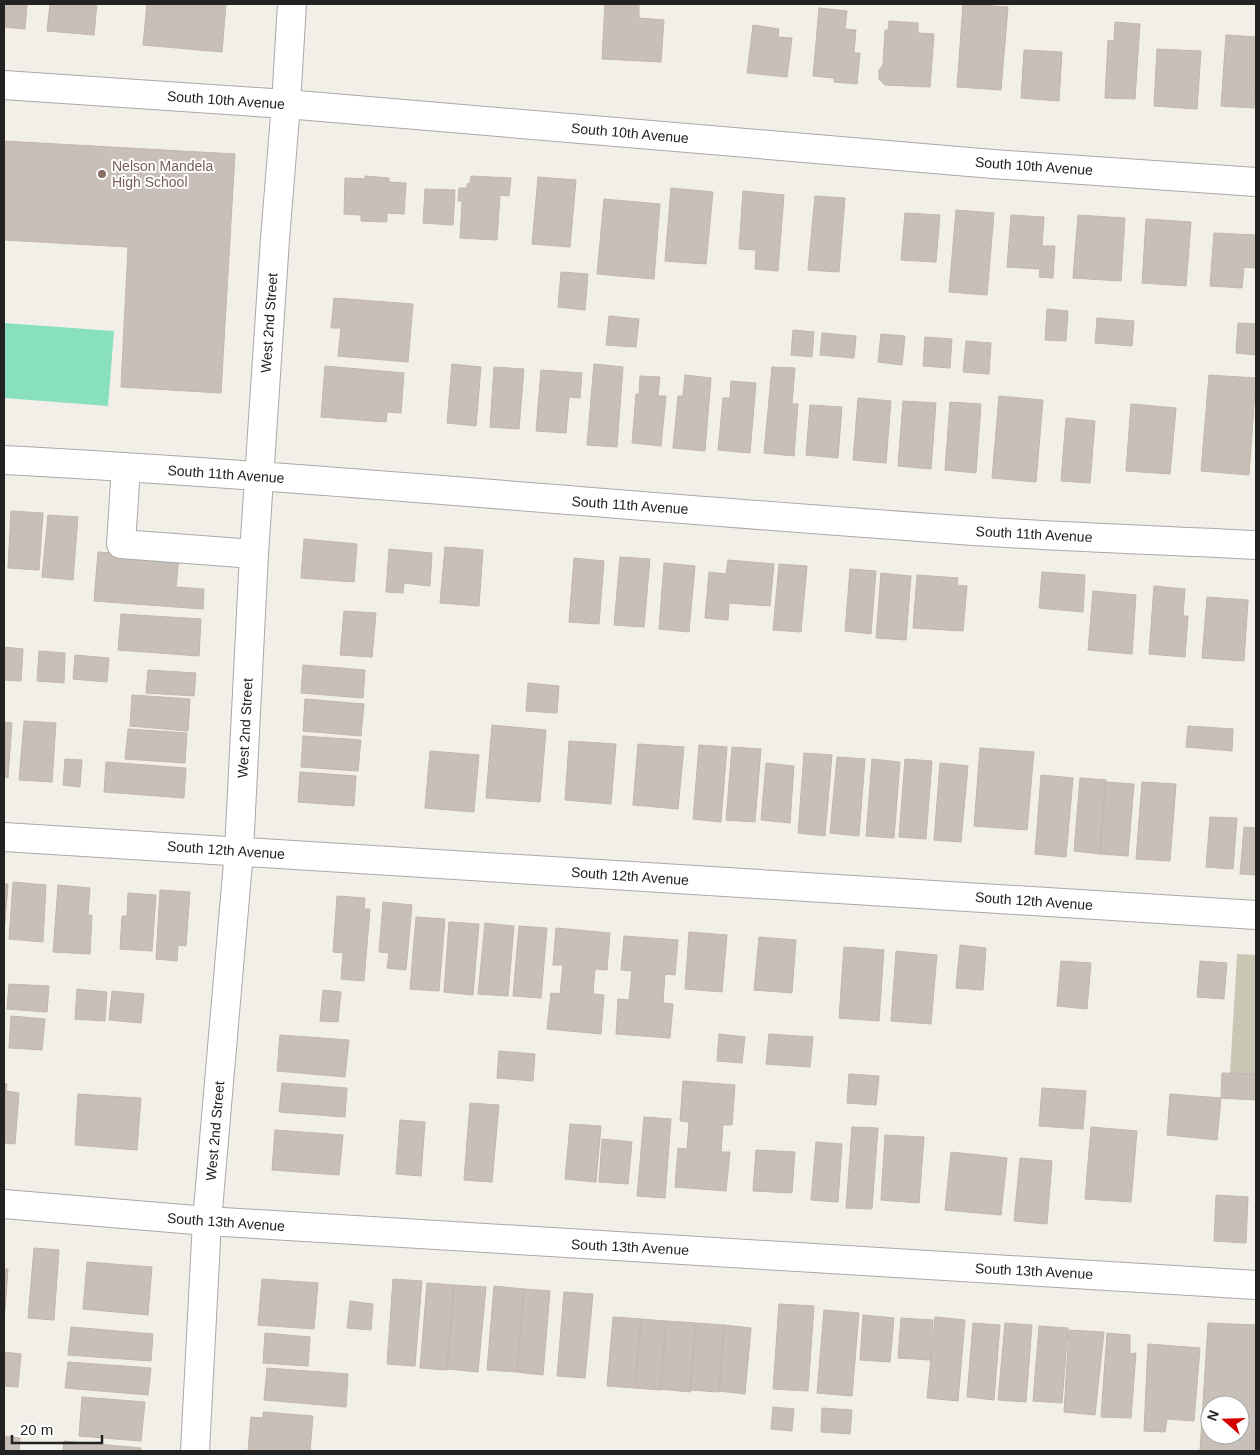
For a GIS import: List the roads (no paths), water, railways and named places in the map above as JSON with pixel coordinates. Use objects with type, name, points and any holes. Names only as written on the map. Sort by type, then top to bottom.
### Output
[{"type":"street","name":"West 2nd Street","points":[[195,1451],[207,1221],[239,851],[254,554],[292,4]]},
{"type":"street","name":"South 10th Avenue","points":[[4,85],[286,104],[993,164],[1256,182]]},
{"type":"street","name":"South 11th Avenue","points":[[4,460],[260,476],[962,530],[1256,545]]},
{"type":"street","points":[[126,467],[121,544],[254,554]]},
{"type":"street","name":"South 12th Avenue","points":[[4,837],[1256,914]]},
{"type":"street","name":"South 13th Avenue","points":[[4,1204],[207,1221],[1256,1285]]},
{"type":"place","name":"Nelson Mandela High School","points":[[102,174]]}]
